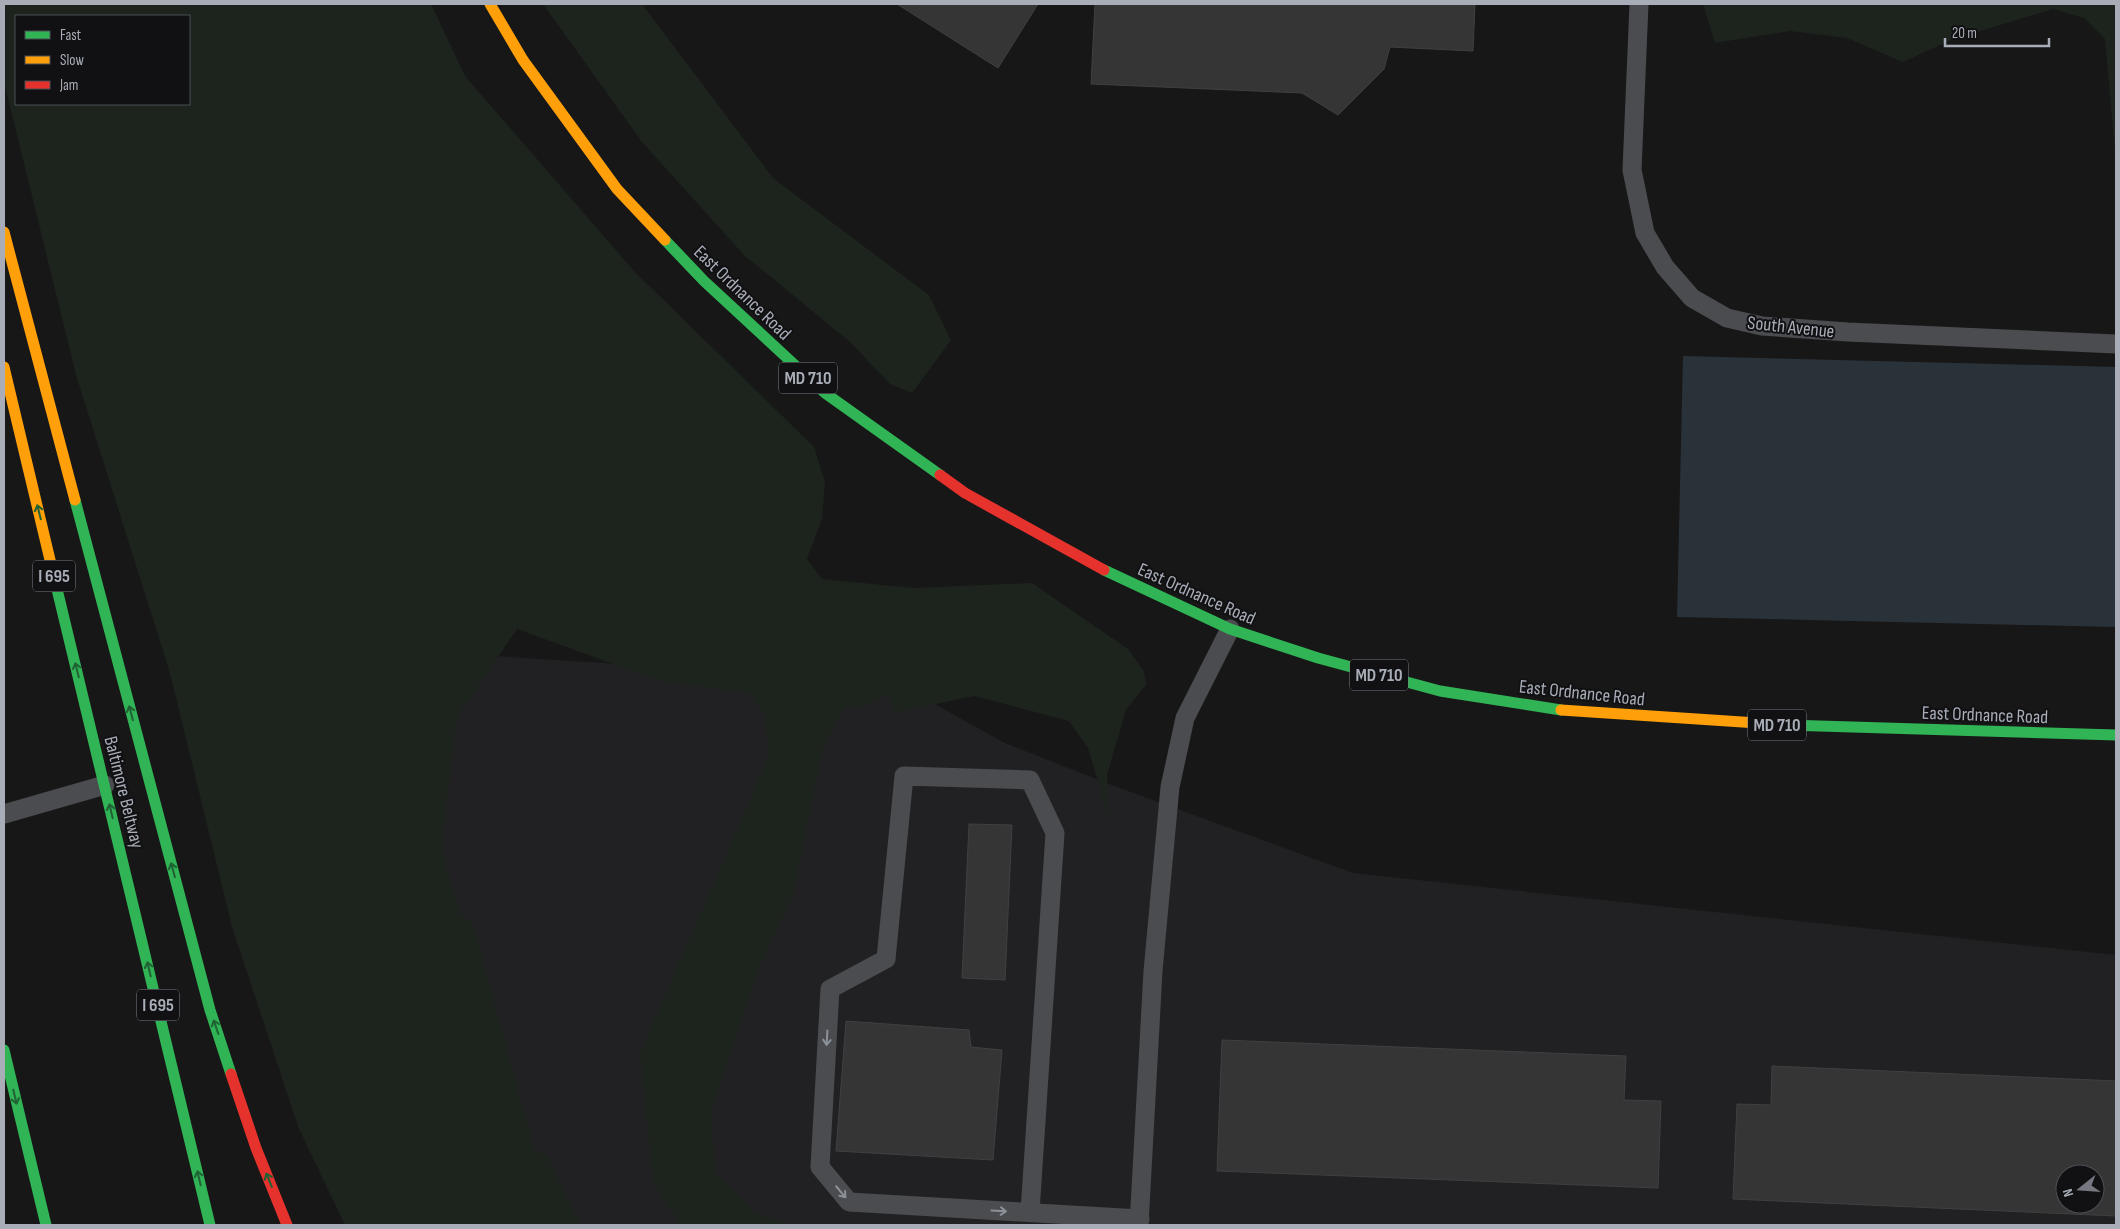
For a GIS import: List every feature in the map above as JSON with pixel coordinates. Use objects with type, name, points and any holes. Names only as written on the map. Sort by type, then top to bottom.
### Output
[{"type":"main road","name":"East Ordnance Road","points":[[490,4],[523,60],[617,189],[704,281],[825,394],[965,493],[1093,565],[1230,629],[1318,658],[1440,691],[1572,712],[1748,724],[2116,735]]},
{"type":"main road","points":[[4,232],[210,1010],[256,1148],[287,1225]]},
{"type":"main road","name":"Baltimore Beltway","points":[[4,367],[210,1225]]},
{"type":"main road","points":[[4,1050],[46,1225]]},
{"type":"lane","name":"South Avenue","points":[[1639,4],[1632,170],[1644,233],[1665,267],[1692,298],[1726,318],[1762,326],[1848,332],[2116,344]]},
{"type":"lane","points":[[1030,1212],[1055,834],[1030,780],[904,776],[886,959],[830,989],[820,1167],[849,1202],[1030,1212],[1139,1222],[1152,971],[1170,787],[1185,718],[1230,629]]},
{"type":"lane","points":[[4,814],[105,786]]},
{"type":"shaded area","points":[[4,4],[431,4],[465,76],[634,271],[814,447],[825,482],[822,519],[807,559],[822,579],[913,588],[1032,583],[1128,649],[1144,671],[1146,685],[1126,710],[1107,775],[1109,818],[1088,748],[1069,721],[974,696],[897,712],[887,695],[858,709],[845,706],[823,749],[792,899],[760,965],[712,1111],[714,1172],[755,1214],[794,1225],[681,1225],[653,1182],[640,1053],[768,758],[766,717],[748,693],[660,681],[517,629],[457,717],[441,848],[460,913],[473,923],[534,1149],[547,1156],[581,1225],[345,1225],[299,1129],[232,927],[170,673],[76,375],[4,82]]},
{"type":"shaded area","points":[[543,4],[642,4],[773,178],[929,295],[951,340],[912,393],[890,384],[849,341],[744,255],[642,142]]},
{"type":"shaded area","points":[[1703,4],[2116,4],[2116,163],[2105,39],[2084,18],[2053,9],[1951,40],[1903,62],[1847,38],[1790,31],[1715,43]]},
{"type":"shaded area","points":[[1683,356],[2116,367],[2116,627],[1677,617]]},
{"type":"shaded area","points":[[349,647],[893,681],[1005,743],[1109,784],[1353,873],[2116,955],[2116,1225],[541,1225]]},
{"type":"building","points":[[897,4],[1038,4],[998,68]]},
{"type":"building","points":[[1095,4],[1475,4],[1473,51],[1390,47],[1384,69],[1338,115],[1302,93],[1091,84]]},
{"type":"building","points":[[969,824],[1012,825],[1005,980],[962,978]]},
{"type":"building","points":[[846,1021],[969,1030],[971,1047],[1002,1050],[993,1160],[836,1151]]},
{"type":"building","points":[[1222,1040],[1626,1056],[1624,1100],[1661,1101],[1658,1188],[1217,1171]]},
{"type":"building","points":[[1772,1066],[2116,1081],[2116,1216],[2071,1214],[2105,1214],[2105,1164],[2055,1164],[2055,1213],[1733,1199],[1737,1104],[1771,1105]]},
{"type":"traffic: fast","points":[[665,240],[704,281],[825,393],[940,475]]},
{"type":"traffic: fast","points":[[75,500],[210,1010],[231,1074]]},
{"type":"traffic: fast","points":[[1104,570],[1230,629],[1318,658],[1440,691],[1561,710]]},
{"type":"traffic: fast","points":[[56,585],[210,1225]]},
{"type":"traffic: fast","points":[[1786,725],[2116,735]]},
{"type":"traffic: fast","points":[[4,1050],[46,1225]]},
{"type":"traffic: slow","points":[[490,4],[523,60],[617,189],[665,240]]},
{"type":"traffic: slow","points":[[4,232],[75,500]]},
{"type":"traffic: slow","points":[[4,367],[56,585]]},
{"type":"traffic: slow","points":[[1561,710],[1786,725]]},
{"type":"traffic: jam","points":[[940,475],[965,493],[1104,570]]},
{"type":"traffic: jam","points":[[231,1074],[256,1148],[287,1225]]}]
